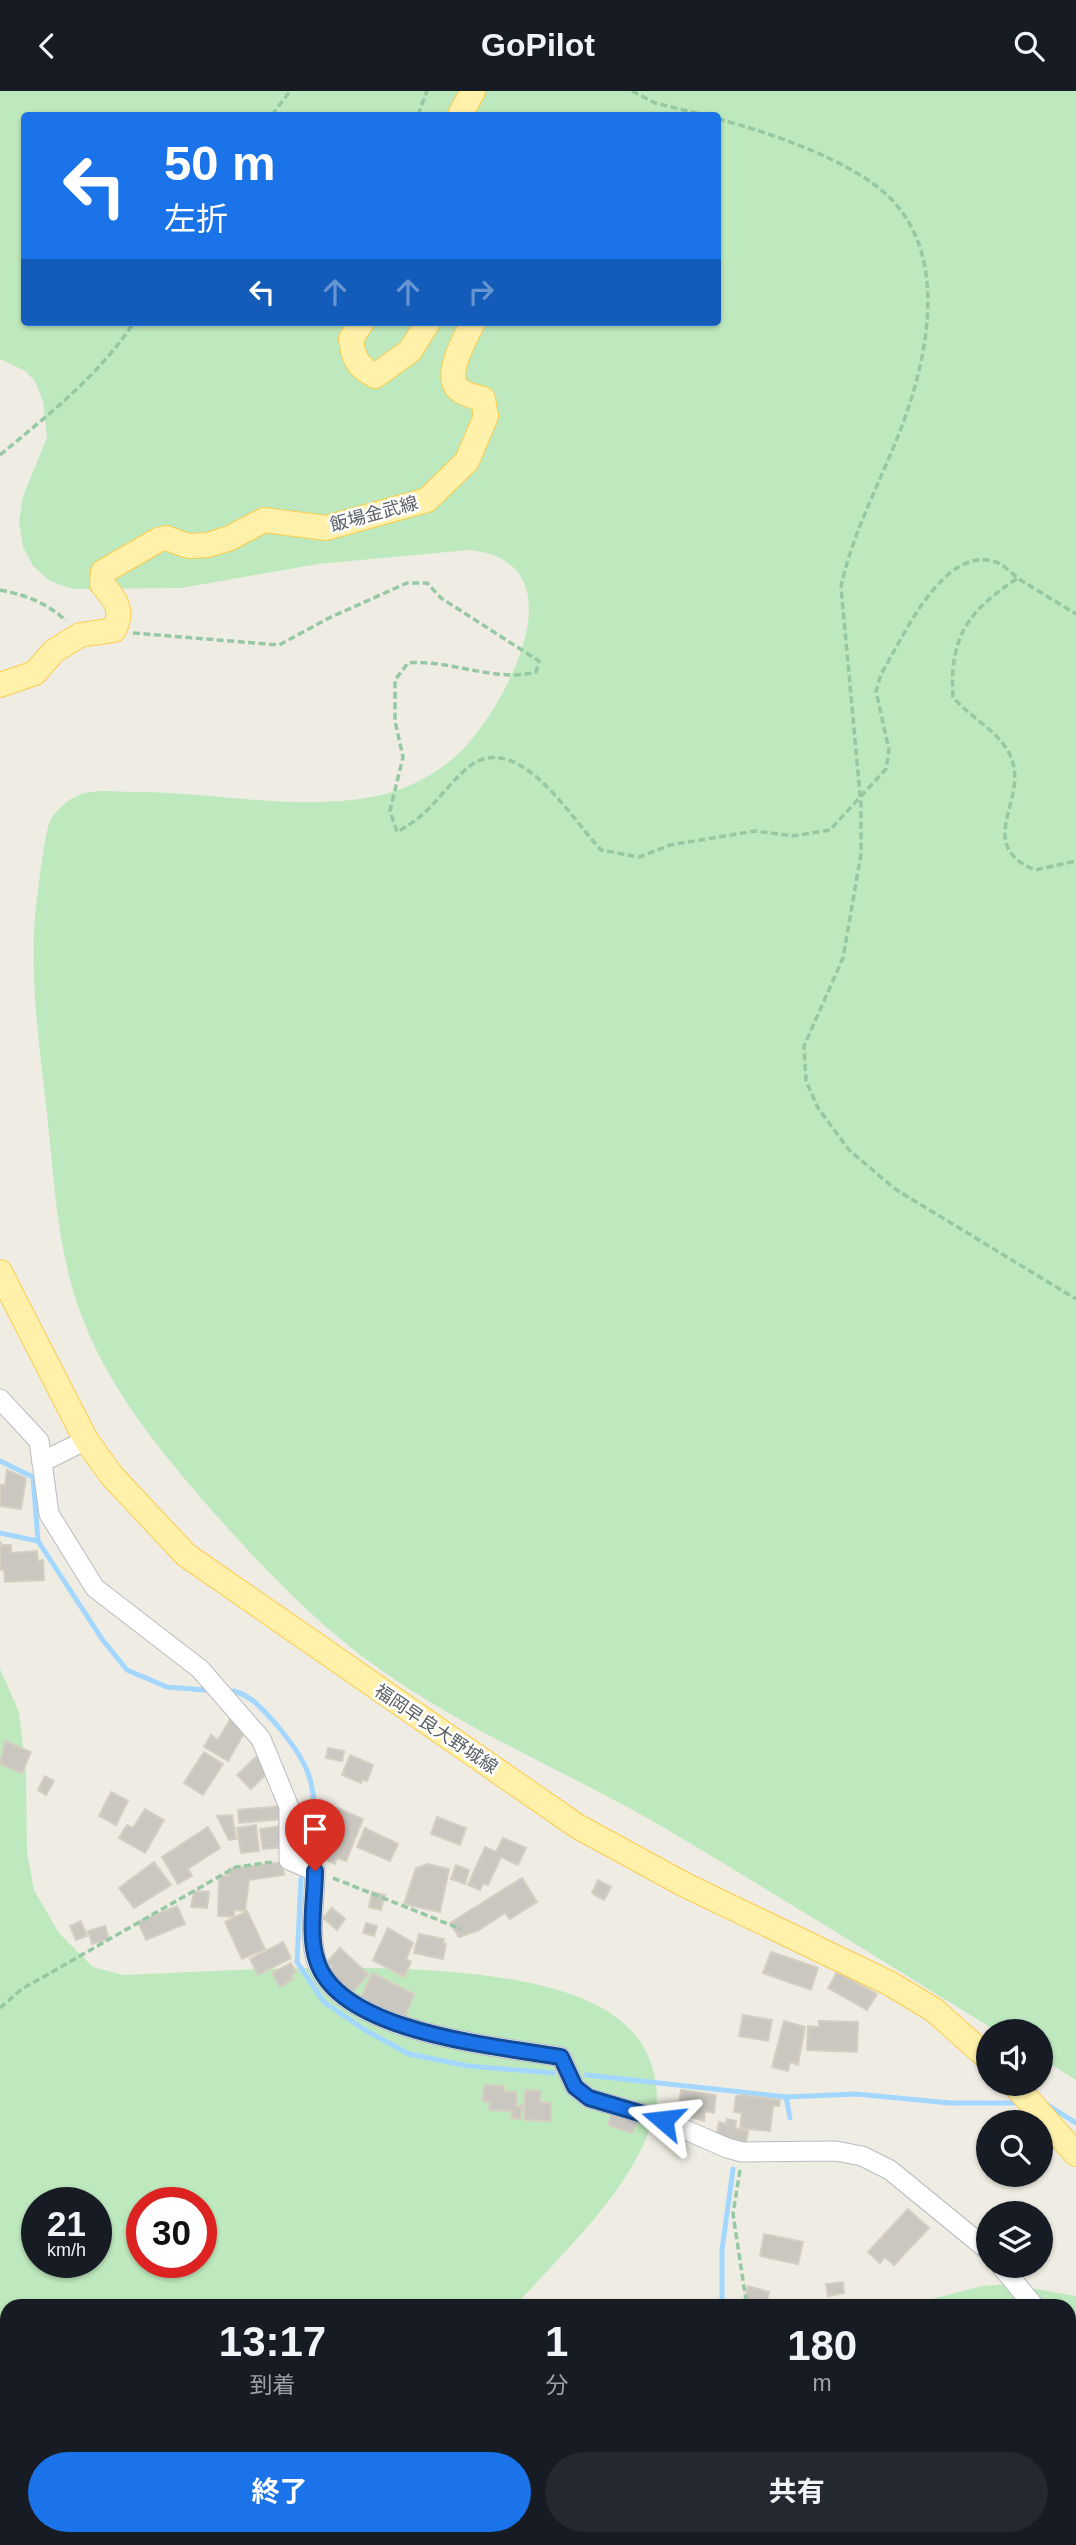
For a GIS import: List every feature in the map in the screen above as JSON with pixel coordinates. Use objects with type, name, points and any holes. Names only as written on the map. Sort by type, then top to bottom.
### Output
[{"type":"main road","points":[[462,112],[473,91]]},
{"type":"main road","points":[[359,326],[351,339],[352,355],[362,369],[375,376],[410,351],[426,326]]},
{"type":"main road","name":"飯場金武線","points":[[114,631],[120,618],[118,603],[102,584],[103,572],[158,540],[166,538],[188,547],[208,545],[230,538],[264,520],[326,528],[353,523],[427,500],[453,478],[467,461],[486,417],[483,399],[460,391],[455,384],[454,361],[471,326]]},
{"type":"main road","points":[[0,685],[35,673],[54,651],[80,635],[114,631]]},
{"type":"main road","name":"福岡早良大野城線","points":[[3,1284],[86,1440],[112,1476],[186,1555],[577,1826],[685,1885],[889,1983],[934,2010],[976,2047]]},
{"type":"main road","points":[[1024,2096],[1076,2154]]},
{"type":"street","points":[[0,1399],[39,1441],[49,1514],[95,1588],[200,1669],[261,1739],[289,1807],[289,1860],[315,1871],[313,1938],[317,1962],[337,1993],[418,2033],[561,2057],[575,2087],[589,2098],[663,2120],[742,2152],[836,2151],[862,2157],[890,2170],[976,2240]]},
{"type":"street","points":[[42,1462],[86,1440]]},
{"type":"street","points":[[1011,2278],[1028,2299]]},
{"type":"path","points":[[273,112],[290,91]]},
{"type":"path","points":[[419,112],[426,91]]},
{"type":"path","points":[[632,91],[655,103],[692,112]]},
{"type":"path","points":[[721,120],[758,129],[852,170],[890,198],[908,223],[930,293],[924,355],[908,409],[848,555],[841,587],[861,799],[861,854],[843,958],[804,1046],[806,1081],[818,1108],[849,1150],[895,1189],[1076,1299]]},
{"type":"path","points":[[0,454],[82,385],[117,348],[131,326]]},
{"type":"path","points":[[114,631],[279,645],[329,618],[407,583],[427,583],[441,598],[539,661],[536,672],[519,677],[429,661],[408,663],[395,680],[395,721],[403,757],[390,811],[397,832],[422,818],[466,768],[486,759],[508,761],[526,768],[544,781],[601,850],[626,857],[639,857],[679,843],[755,831],[811,835],[830,830],[886,769],[889,750],[876,691],[881,674],[939,580],[956,567],[983,559],[999,563],[1076,614]]},
{"type":"path","points":[[1018,578],[973,612],[962,631],[952,681],[953,697],[962,709],[990,730],[1012,758],[1013,787],[1004,840],[1009,854],[1035,870],[1076,862]]},
{"type":"path","points":[[0,590],[22,595],[49,607],[80,635]]},
{"type":"path","points":[[0,2008],[22,1989],[236,1867],[289,1860]]},
{"type":"path","points":[[315,1871],[461,1929]]},
{"type":"path","points":[[742,2152],[733,2214],[746,2299]]},
{"type":"green space","points":[[0,91],[1076,91],[1076,2080],[1053,2066],[1053,2019],[977,2019],[661,1826],[464,1722],[374,1665],[302,1605],[236,1537],[175,1467],[119,1391],[89,1335],[78,1306],[65,1258],[57,1207],[34,987],[36,907],[50,821],[61,807],[72,799],[96,791],[313,802],[372,797],[410,785],[446,765],[483,725],[516,666],[526,634],[529,604],[522,579],[503,560],[469,550],[318,564],[181,588],[73,589],[50,581],[33,566],[23,547],[19,521],[23,496],[47,438],[43,402],[35,381],[25,371],[0,359]]},
{"type":"green space","points":[[0,1669],[19,1712],[26,1774],[27,1852],[34,1890],[59,1933],[93,1967],[123,1975],[305,1968],[447,1971],[513,1979],[570,1994],[620,2020],[638,2039],[653,2069],[657,2095],[655,2111],[633,2165],[597,2216],[521,2299],[0,2299]]},
{"type":"green space","points":[[1008,2284],[1076,2296],[1076,2299],[932,2299],[982,2286]]},
{"type":"building","points":[[7,1470],[26,1478],[21,1509],[0,1506],[0,1485],[5,1485]]},
{"type":"building","points":[[0,1541],[2,1545],[11,1545],[11,1553],[37,1551],[38,1561],[43,1560],[44,1580],[5,1582],[4,1570],[0,1570]]},
{"type":"building","points":[[231,1718],[247,1728],[228,1761],[204,1747],[211,1735],[218,1740]]},
{"type":"building","points":[[5,1741],[31,1752],[22,1773],[0,1764]]},
{"type":"building","points":[[328,1748],[344,1751],[342,1761],[326,1758]]},
{"type":"building","points":[[204,1752],[223,1764],[203,1795],[184,1783]]},
{"type":"building","points":[[258,1755],[272,1769],[251,1789],[237,1775]]},
{"type":"building","points":[[350,1755],[373,1765],[367,1781],[362,1780],[361,1783],[342,1775]]},
{"type":"building","points":[[45,1776],[54,1781],[46,1795],[38,1790]]},
{"type":"building","points":[[111,1792],[128,1801],[116,1825],[99,1816]]},
{"type":"building","points":[[281,1806],[282,1819],[239,1823],[238,1810]]},
{"type":"building","points":[[337,1808],[363,1819],[346,1861],[337,1858],[335,1864],[319,1857],[318,1853],[326,1834],[321,1832],[327,1818],[332,1819]]},
{"type":"building","points":[[145,1809],[164,1820],[145,1853],[119,1838],[127,1825],[133,1828]]},
{"type":"building","points":[[232,1815],[236,1839],[229,1840],[217,1816]]},
{"type":"building","points":[[437,1817],[466,1828],[460,1845],[431,1834]]},
{"type":"building","points":[[256,1825],[259,1851],[241,1853],[237,1828]]},
{"type":"building","points":[[281,1826],[284,1847],[263,1849],[260,1829]]},
{"type":"building","points":[[208,1827],[220,1848],[188,1869],[192,1876],[178,1884],[162,1857]]},
{"type":"building","points":[[365,1828],[398,1844],[390,1861],[357,1847]]},
{"type":"building","points":[[503,1838],[526,1848],[518,1865],[501,1857],[488,1885],[483,1883],[480,1890],[468,1885],[485,1847],[496,1852]]},
{"type":"building","points":[[154,1862],[171,1885],[134,1908],[119,1888]]},
{"type":"building","points":[[282,1862],[284,1875],[249,1880],[245,1911],[234,1910],[234,1917],[218,1916],[219,1876],[229,1876],[229,1869]]},
{"type":"building","points":[[428,1864],[449,1869],[440,1912],[404,1904],[416,1868]]},
{"type":"building","points":[[456,1865],[469,1870],[465,1884],[451,1879]]},
{"type":"building","points":[[522,1878],[537,1902],[510,1919],[505,1913],[477,1931],[459,1937],[450,1923]]},
{"type":"building","points":[[598,1880],[611,1887],[604,1900],[592,1893]]},
{"type":"building","points":[[194,1891],[209,1892],[207,1908],[191,1907]]},
{"type":"building","points":[[372,1892],[385,1895],[381,1910],[369,1907]]},
{"type":"building","points":[[177,1906],[185,1924],[146,1940],[138,1922]]},
{"type":"building","points":[[332,1908],[345,1919],[337,1930],[323,1918]]},
{"type":"building","points":[[247,1911],[265,1949],[242,1959],[225,1922]]},
{"type":"building","points":[[81,1921],[87,1936],[76,1940],[70,1926]]},
{"type":"building","points":[[366,1923],[377,1926],[374,1936],[363,1933]]},
{"type":"building","points":[[105,1926],[109,1939],[92,1944],[88,1931]]},
{"type":"building","points":[[388,1928],[413,1943],[406,1959],[411,1962],[404,1977],[373,1960]]},
{"type":"building","points":[[419,1934],[444,1939],[443,1943],[446,1944],[443,1959],[414,1953]]},
{"type":"building","points":[[283,1942],[291,1958],[258,1975],[250,1959]]},
{"type":"building","points":[[340,1948],[368,1974],[352,1993],[329,1972],[333,1967],[327,1962]]},
{"type":"building","points":[[771,1952],[818,1968],[811,1990],[763,1973]]},
{"type":"building","points":[[291,1963],[296,1972],[291,1975],[293,1979],[280,1987],[272,1973]]},
{"type":"building","points":[[837,1972],[877,1994],[867,2010],[828,1988]]},
{"type":"building","points":[[372,1973],[414,1994],[404,2020],[360,2000]]},
{"type":"building","points":[[743,2015],[772,2020],[768,2041],[739,2036]]},
{"type":"building","points":[[784,2021],[805,2027],[798,2065],[790,2062],[788,2071],[772,2067]]},
{"type":"building","points":[[819,2021],[858,2022],[857,2052],[807,2050],[808,2026],[819,2027]]},
{"type":"building","points":[[484,2085],[504,2086],[504,2091],[517,2092],[516,2106],[522,2106],[521,2119],[511,2118],[512,2111],[489,2110],[490,2102],[483,2101]]},
{"type":"building","points":[[525,2090],[541,2091],[540,2102],[551,2103],[551,2121],[524,2120]]},
{"type":"building","points":[[681,2090],[716,2095],[714,2113],[705,2111],[704,2121],[678,2113]]},
{"type":"building","points":[[736,2096],[780,2100],[779,2106],[773,2106],[770,2131],[740,2128],[742,2113],[734,2112]]},
{"type":"building","points":[[612,2112],[637,2120],[632,2133],[608,2125]]},
{"type":"building","points":[[727,2119],[736,2121],[735,2128],[748,2131],[746,2143],[716,2137],[719,2122],[726,2124]]},
{"type":"building","points":[[908,2209],[929,2228],[894,2265],[885,2257],[880,2263],[868,2252]]},
{"type":"building","points":[[764,2234],[803,2242],[798,2264],[760,2256]]},
{"type":"building","points":[[843,2282],[844,2293],[828,2296],[826,2284]]},
{"type":"building","points":[[748,2286],[769,2292],[767,2299],[745,2299]]},
{"type":"waterway","points":[[0,1461],[33,1477],[38,1541],[102,1639],[127,1670],[167,1687],[205,1690]]},
{"type":"waterway","points":[[0,1533],[38,1541]]},
{"type":"waterway","points":[[234,1691],[252,1700],[275,1723],[306,1768],[313,1797],[307,1851]]},
{"type":"waterway","points":[[301,1879],[297,1962],[324,2002],[365,2030],[409,2054],[468,2066],[553,2073]]},
{"type":"waterway","points":[[586,2075],[786,2097],[856,2094],[950,2103],[1019,2103]]},
{"type":"waterway","points":[[786,2097],[790,2118]]},
{"type":"waterway","points":[[1046,2104],[1076,2123]]},
{"type":"waterway","points":[[722,2299],[722,2250],[733,2169]]},
{"type":"route","points":[[315,1871],[313,1938],[317,1962],[337,1993],[418,2033],[561,2057],[575,2087],[589,2098],[663,2120]]}]
